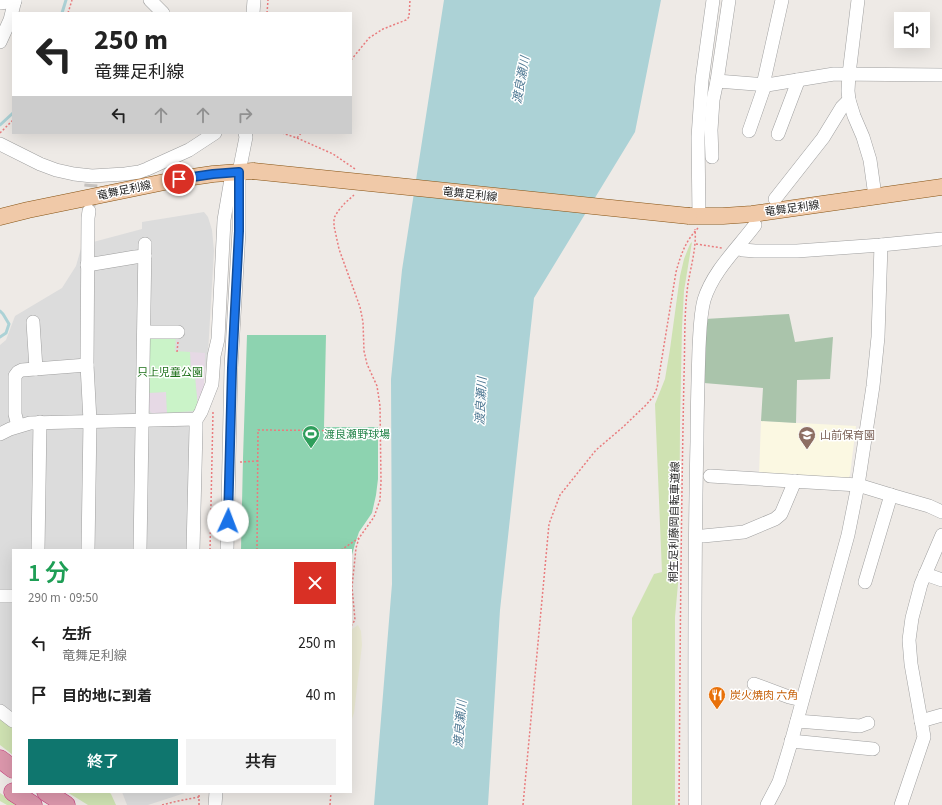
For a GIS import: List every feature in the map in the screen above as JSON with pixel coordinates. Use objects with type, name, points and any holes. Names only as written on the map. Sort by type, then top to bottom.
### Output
[{"type":"highway","points":[[0,759],[12,768]]},
{"type":"highway","points":[[0,783],[12,791]]},
{"type":"highway","points":[[15,793],[33,805]]},
{"type":"highway","points":[[48,793],[66,805]]},
{"type":"main road","name":"竜舞足利線","points":[[0,217],[34,208],[179,179],[246,171],[694,216],[722,216],[760,213],[942,187]]},
{"type":"street","points":[[0,3],[15,0],[10,20],[0,42]]},
{"type":"street","points":[[150,0],[162,12]]},
{"type":"street","points":[[252,12],[254,0]]},
{"type":"street","points":[[694,216],[702,80],[712,0]]},
{"type":"street","points":[[712,156],[713,100],[718,81],[729,0]]},
{"type":"street","points":[[749,131],[764,85],[782,0]]},
{"type":"street","points":[[858,0],[848,91],[854,116],[870,160],[875,196]]},
{"type":"street","points":[[718,81],[764,85],[834,74],[942,75]]},
{"type":"street","points":[[778,134],[797,84],[797,80]]},
{"type":"street","points":[[777,196],[823,138],[842,107],[849,100]]},
{"type":"street","points":[[0,144],[40,164],[91,180],[139,172],[147,169],[189,150],[213,134]]},
{"type":"street","points":[[227,549],[232,368],[239,231],[246,171],[245,134]]},
{"type":"street","points":[[0,434],[18,426],[40,422],[195,419],[198,417],[202,412],[212,384],[214,356],[218,340],[224,220],[231,179],[246,171]]},
{"type":"street","points":[[88,549],[90,421],[87,365],[87,265],[89,211]]},
{"type":"street","points":[[695,805],[696,480],[698,374],[701,317],[709,286],[732,248],[752,229]]},
{"type":"street","points":[[732,248],[755,251],[796,251],[942,239]]},
{"type":"street","points":[[767,805],[779,782],[792,741],[848,535],[858,485],[873,386],[878,337],[882,245]]},
{"type":"street","points":[[87,265],[134,257],[145,250],[140,549]]},
{"type":"street","points":[[33,322],[36,369]]},
{"type":"street","points":[[144,332],[178,332]]},
{"type":"street","points":[[18,426],[15,414],[15,376],[18,372],[22,370],[87,365]]},
{"type":"street","points":[[193,549],[195,419]]},
{"type":"street","points":[[38,549],[40,422]]},
{"type":"street","points":[[710,476],[858,485],[929,506],[942,512]]},
{"type":"street","points":[[703,536],[744,532],[775,519],[782,514],[795,481]]},
{"type":"street","points":[[865,582],[890,495]]},
{"type":"street","points":[[901,805],[924,737],[911,664],[909,640],[912,618],[920,584],[942,535]]},
{"type":"street","points":[[925,574],[942,580]]},
{"type":"street","points":[[0,596],[12,596]]},
{"type":"street","points":[[754,684],[802,700]]},
{"type":"street","points":[[0,711],[12,720]]},
{"type":"street","points":[[921,721],[942,715]]},
{"type":"street","points":[[797,721],[860,726],[868,723]]},
{"type":"street","points":[[792,741],[873,749]]},
{"type":"street","points":[[215,805],[216,793]]},
{"type":"path","points":[[68,12],[72,0]]},
{"type":"path","points":[[266,12],[268,0]]},
{"type":"path","points":[[352,59],[369,38],[383,29],[406,20],[409,17],[410,0]]},
{"type":"path","points":[[0,133],[12,121]]},
{"type":"path","points":[[285,134],[333,154],[356,169],[358,172]]},
{"type":"path","points":[[297,138],[301,134]]},
{"type":"path","points":[[352,624],[355,620],[352,587],[356,548],[359,538],[374,517],[380,500],[381,481],[380,406],[377,386],[367,364],[364,351],[363,322],[360,307],[339,249],[334,226],[334,218],[344,202],[357,192]]},
{"type":"path","points":[[523,805],[549,524],[560,495],[596,450],[623,427],[653,397],[658,388],[676,272],[680,256],[687,241],[693,234]]},
{"type":"path","name":"桐生足利藤岡自転車道線","points":[[679,805],[680,617],[687,292],[695,239]]},
{"type":"path","points":[[695,244],[732,248]]},
{"type":"path","points":[[210,549],[213,410]]},
{"type":"path","points":[[257,549],[258,430],[380,431]]},
{"type":"path","points":[[242,462],[258,461]]},
{"type":"path","points":[[342,549],[359,538]]},
{"type":"path","points":[[199,805],[200,793]]},
{"type":"path","points":[[330,805],[331,793]]},
{"type":"path","points":[[162,805],[200,797]]},
{"type":"shaded area","points":[[204,212],[208,217],[212,230],[214,251],[208,353],[199,410],[203,417],[200,549],[12,549],[12,725],[0,717],[0,345],[6,340],[15,316],[62,288],[76,266],[82,245],[142,229],[142,222]]},
{"type":"shaded area","points":[[190,352],[205,353],[204,388],[198,408],[195,377],[191,377]]},
{"type":"shaded area","points":[[166,392],[167,413],[152,413],[148,409],[147,393]]},
{"type":"shaded area","name":"山前保育園","points":[[761,421],[856,426],[850,475],[848,479],[759,475]]},
{"type":"shaded area","points":[[122,793],[185,793],[148,805],[127,805]]},
{"type":"green space","points":[[692,242],[684,291],[682,327],[679,573],[675,617],[675,805],[632,805],[632,618],[654,574],[662,572],[655,404],[665,379],[680,276],[684,259]]},
{"type":"green space","points":[[789,314],[795,342],[833,337],[830,379],[797,380],[796,423],[761,421],[763,388],[704,383],[705,319]]},
{"type":"green space","name":"只上児童公園","points":[[153,335],[176,335],[175,351],[190,352],[191,376],[195,377],[198,408],[194,411],[167,413],[166,392],[147,393],[148,339]]},
{"type":"green space","name":"渡良瀬野球場","points":[[247,335],[326,335],[324,427],[378,427],[378,479],[376,495],[372,513],[359,532],[352,555],[352,549],[241,549]]},
{"type":"green space","points":[[358,625],[361,631],[362,645],[352,719],[352,629]]},
{"type":"green space","points":[[0,717],[12,725],[12,754],[0,745]]},
{"type":"green space","points":[[0,793],[18,805],[7,805],[0,801]]},
{"type":"green space","points":[[69,793],[110,793],[116,805],[88,805]]},
{"type":"water","name":"渡良瀬川","points":[[444,0],[661,0],[635,132],[534,298],[500,610],[488,805],[374,805],[392,584],[391,379],[402,270]]},
{"type":"waterway","points":[[62,12],[66,0]]},
{"type":"waterway","points":[[0,125],[12,114]]},
{"type":"waterway","points":[[0,311],[9,324],[6,333],[0,337]]},
{"type":"tunnel","points":[[89,206],[91,184]]},
{"type":"place","name":"渡良瀬野球場","points":[[311,449]]},
{"type":"place","name":"山前保育園","points":[[807,450]]},
{"type":"place","name":"炭火焼肉 六角","points":[[717,710]]},
{"type":"route","points":[[179,179],[194,176],[239,172],[239,231],[232,368],[228,521]]}]
